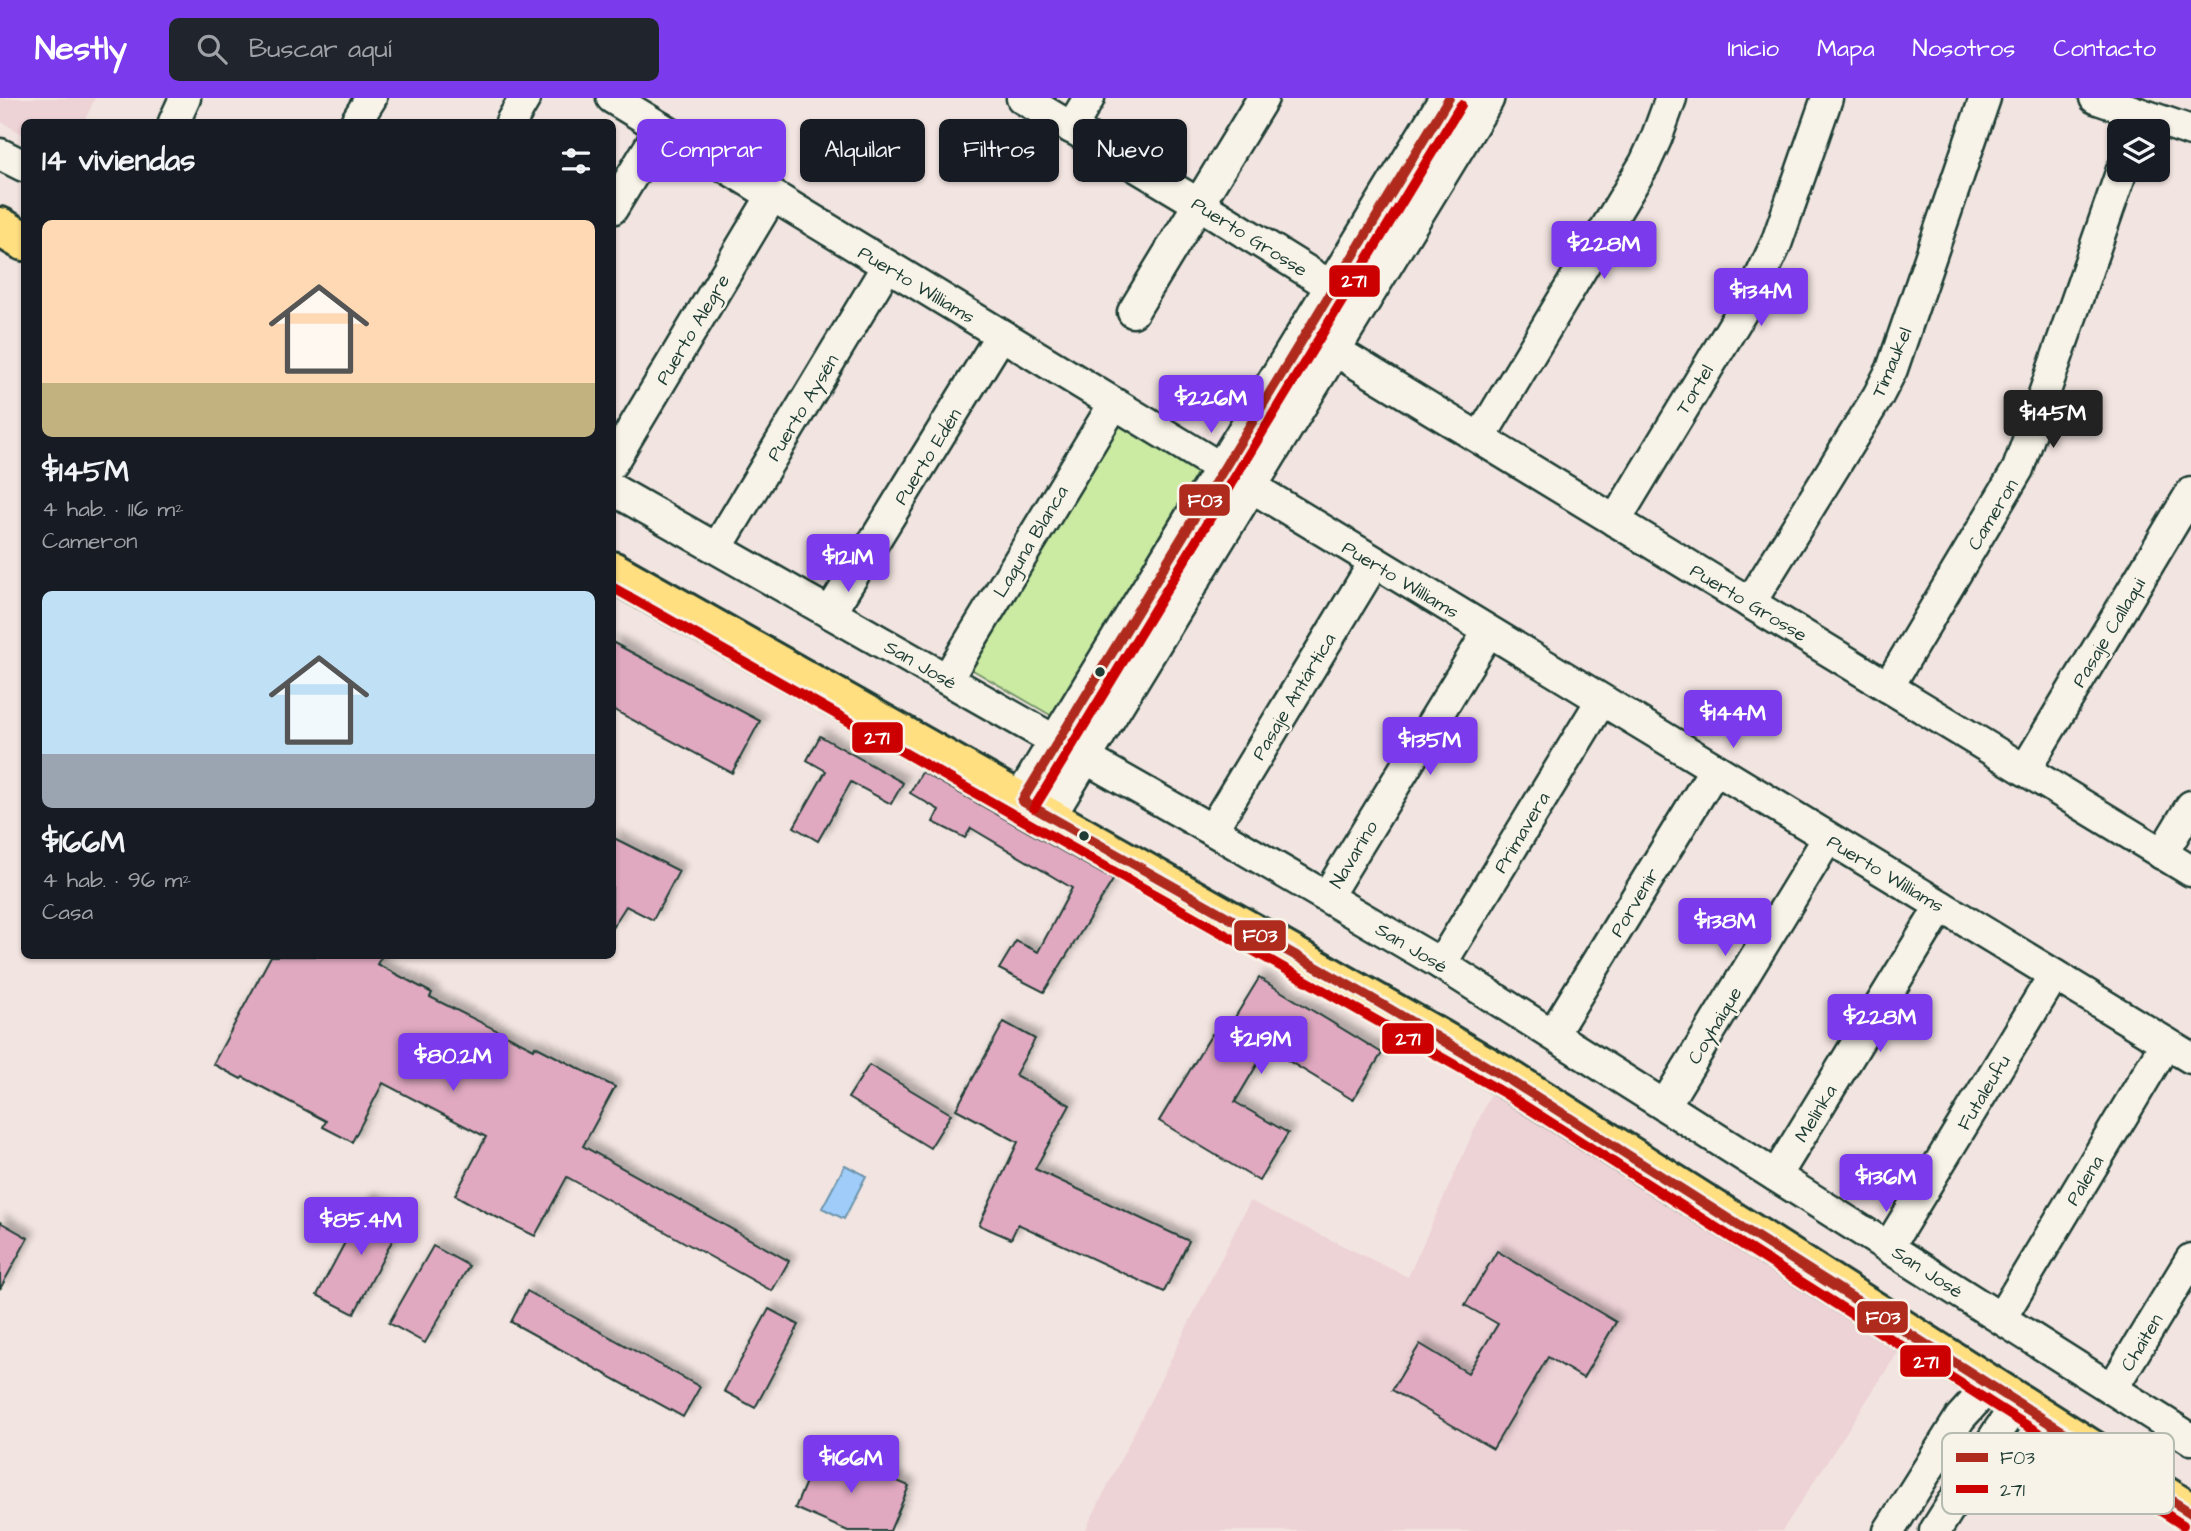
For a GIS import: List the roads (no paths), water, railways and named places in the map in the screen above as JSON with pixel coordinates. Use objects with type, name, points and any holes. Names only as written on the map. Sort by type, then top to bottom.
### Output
[{"type":"main road","points":[[0,227],[21,239]]},
{"type":"main road","points":[[616,573],[1371,998],[1513,1082],[2065,1433]]},
{"type":"main road","points":[[2174,1502],[2191,1513]]},
{"type":"street","points":[[175,119],[185,98]]},
{"type":"street","points":[[358,119],[371,98]]},
{"type":"street","points":[[513,119],[526,98]]},
{"type":"street","name":"Puerto Williams","points":[[612,98],[646,119]]},
{"type":"street","name":"Puerto Grosse","points":[[1021,98],[1334,288]]},
{"type":"street","points":[[1071,128],[1089,98]]},
{"type":"street","points":[[1133,312],[1263,98]]},
{"type":"street","points":[[1320,340],[1334,288],[1450,98]]},
{"type":"street","points":[[1035,808],[1320,340],[1485,98]]},
{"type":"street","points":[[1480,438],[1644,163],[1671,98]]},
{"type":"street","name":"Tortel","points":[[1615,521],[1766,269],[1827,98]]},
{"type":"street","name":"Timaukel","points":[[1750,603],[1889,376],[1985,98]]},
{"type":"street","points":[[2108,100],[2134,119]]},
{"type":"street","points":[[2170,127],[2191,131]]},
{"type":"street","points":[[0,154],[21,164]]},
{"type":"street","points":[[616,202],[637,168]]},
{"type":"street","name":"Puerto Williams","points":[[749,182],[2179,1050]]},
{"type":"street","name":"Cameron","points":[[1888,687],[2018,469],[2118,182]]},
{"type":"street","name":"Puerto Alegre","points":[[616,456],[772,196]]},
{"type":"street","name":"Puerto Aysén","points":[[717,548],[887,266]]},
{"type":"street","name":"Puerto Edén","points":[[830,612],[1001,335]]},
{"type":"street","name":"Puerto Grosse","points":[[1320,340],[2191,871]]},
{"type":"street","name":"Laguna Blanca","points":[[947,678],[1114,404]]},
{"type":"street","name":"San José","points":[[616,491],[1071,749],[1441,964],[2191,1439]]},
{"type":"street","name":"Pasaje Callaqui","points":[[2025,770],[2191,493]]},
{"type":"street","name":"Pasaje Antártica","points":[[1212,830],[1374,563]]},
{"type":"street","name":"Navarino","points":[[1327,897],[1488,632]]},
{"type":"street","name":"Primavera","points":[[1441,964],[1601,701]]},
{"type":"street","name":"Porvenir","points":[[1553,1034],[1715,769]]},
{"type":"street","points":[[2162,854],[2191,806]]},
{"type":"street","name":"Coyhaique","points":[[1665,1105],[1828,838]]},
{"type":"street","name":"Melinka","points":[[1776,1176],[1941,906]]},
{"type":"street","name":"Futaleufu","points":[[1889,1246],[2054,975]]},
{"type":"street","name":"Palena","points":[[2001,1318],[2179,1050]]},
{"type":"street","name":"Chaiten","points":[[2112,1389],[2191,1259]]},
{"type":"street","points":[[1951,1433],[1960,1418],[2004,1394]]},
{"type":"street","points":[[1997,1433],[2004,1394]]},
{"type":"street","points":[[1889,1531],[1942,1447]]},
{"type":"street","points":[[1935,1531],[1946,1514]]},
{"type":"water","points":[[845,1165],[866,1176],[844,1219],[822,1208]]}]
